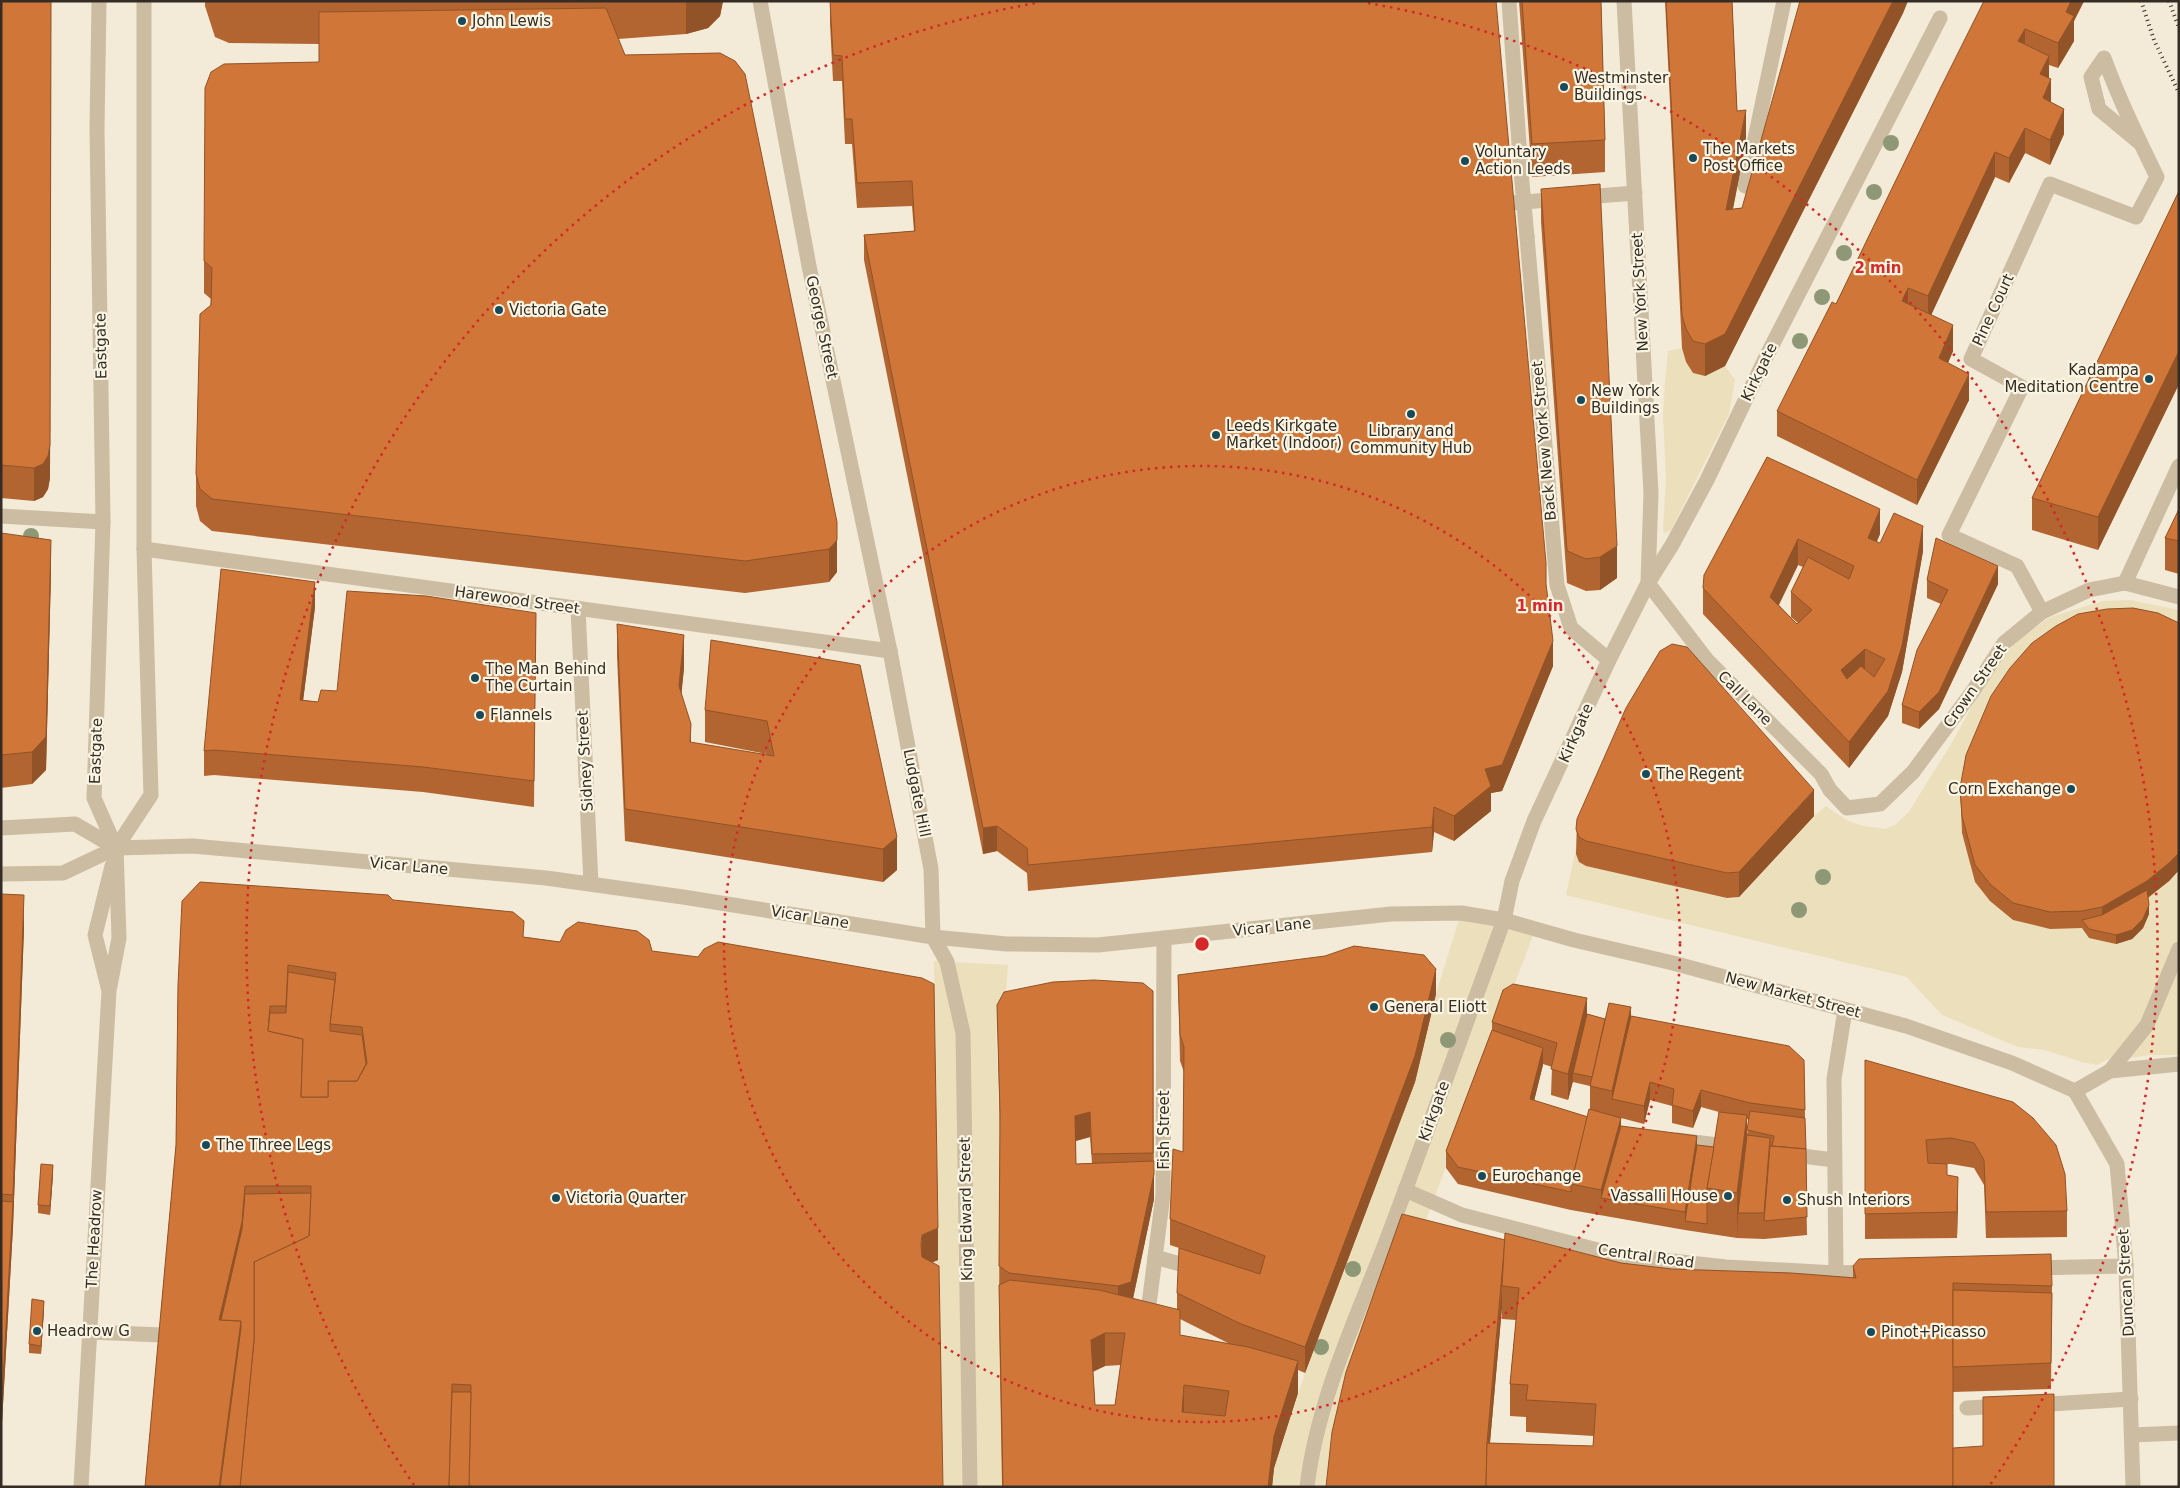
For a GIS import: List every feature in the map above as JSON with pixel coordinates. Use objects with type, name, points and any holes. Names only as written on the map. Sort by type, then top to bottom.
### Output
[{"type":"street","name":"Eastgate","points":[[99,1],[97,129],[103,522],[94,798],[116,848]]},
{"type":"street","points":[[1,828],[75,824],[116,848],[152,795],[144,549],[144,1]]},
{"type":"street","name":"George Street","points":[[760,1],[807,256],[890,651]]},
{"type":"street","name":"Back New York Street","points":[[1509,1],[1522,172],[1518,202],[1527,237],[1557,585],[1571,628],[1609,660]]},
{"type":"street","name":"New York Street","points":[[1624,1],[1651,493],[1648,583]]},
{"type":"street","points":[[1745,186],[1784,1]]},
{"type":"street","name":"Kirkgate","points":[[1307,1487],[1310,1464],[1330,1388],[1504,920],[1512,880],[1534,822],[1609,660],[1648,583],[1672,545],[1711,472],[1766,358],[1940,18]]},
{"type":"street","name":"Pine Court","points":[[2042,612],[2017,566],[1949,535],[2022,387],[1971,359],[2050,184],[2136,217],[2157,177],[2119,98],[2104,58],[2091,77],[2099,109],[2140,143]]},
{"type":"street","points":[[1518,202],[1635,193]]},
{"type":"street","points":[[2125,583],[2179,466]]},
{"type":"street","points":[[1,516],[103,522]]},
{"type":"street","name":"Harewood Street","points":[[144,549],[890,651]]},
{"type":"street","name":"Call Lane","points":[[1648,583],[1707,660],[1821,774],[1830,790],[1847,808]]},
{"type":"street","name":"Crown Street","points":[[1847,808],[1880,804],[1914,772],[1973,691],[2004,643],[2042,612],[2089,590],[2125,583],[2179,597]]},
{"type":"street","name":"Sidney Street","points":[[578,608],[590,884]]},
{"type":"street","name":"Ludgate Hill","points":[[890,651],[931,869],[933,937]]},
{"type":"street","name":"Vicar Lane","points":[[1,874],[63,873],[116,848],[193,846],[546,878],[682,897],[933,937],[1007,944],[1098,945],[1391,914],[1461,912],[1504,920]]},
{"type":"street","name":"The Headrow","points":[[80,1487],[108,991],[120,938],[116,848]]},
{"type":"street","name":"The Headrow","points":[[108,991],[95,935],[116,848]]},
{"type":"street","name":"New Market Street","points":[[1504,920],[1574,940],[1673,963],[1906,1026],[2012,1063],[2075,1091]]},
{"type":"street","name":"King Edward Street","points":[[933,937],[947,962],[963,1033],[970,1487]]},
{"type":"street","name":"Fish Street","points":[[1147,1320],[1163,1195],[1164,939]]},
{"type":"street","points":[[2075,1091],[2110,1071],[2148,1025],[2179,949]]},
{"type":"street","points":[[1836,1273],[1834,1079],[1846,1010]]},
{"type":"street","points":[[2110,1071],[2179,1064]]},
{"type":"street","name":"Duncan Street","points":[[2075,1091],[2117,1164],[2126,1266],[2133,1487]]},
{"type":"street","points":[[1665,1138],[1753,1150]]},
{"type":"street","points":[[1772,1152],[1834,1160]]},
{"type":"street","name":"Central Road","points":[[1405,1190],[1462,1215],[1617,1255],[1726,1267],[1836,1273],[1883,1272]]},
{"type":"street","points":[[1155,1257],[1178,1262],[1215,1275]]},
{"type":"street","points":[[2018,1268],[2126,1266]]},
{"type":"street","points":[[89,1332],[162,1336]]},
{"type":"street","points":[[1968,1408],[2131,1399]]},
{"type":"street","points":[[2132,1436],[2179,1433]]},
{"type":"shaded area","points":[[1682,348],[1686,362],[1693,373],[1705,376],[1725,366],[1735,380],[1729,414],[1671,530],[1665,533],[1663,530],[1666,478],[1663,414],[1665,383],[1668,351]]},
{"type":"shaded area","points":[[2130,600],[2179,610],[2179,640],[1960,805],[1962,833],[1975,882],[1990,901],[2013,920],[2050,929],[2179,870],[2179,1055],[2149,1055],[2131,1058],[2112,1057],[2097,1065],[2045,1050],[2018,1047],[1942,1015],[1907,977],[1566,895],[1577,844],[1692,890],[1732,899],[1743,894],[1767,865],[1826,806],[1848,821],[1864,826],[1885,829],[1895,825],[1909,812],[1950,746],[1992,670],[2019,639],[2050,617],[2103,601]]},
{"type":"shaded area","points":[[1461,913],[1535,930],[1417,1244],[1329,1487],[1272,1487],[1274,1468],[1305,1373],[1415,1082],[1436,994]]},
{"type":"shaded area","points":[[934,961],[1008,965],[1004,1017],[996,1031],[1000,1139],[999,1317],[1002,1487],[942,1487],[922,1267],[934,1017]]},
{"type":"building","points":[[1,1],[51,1],[50,445],[48,456],[43,464],[34,468],[1,465]]},
{"type":"building","name":"Leeds Kirkgate Market (Indoor)","points":[[830,1],[1496,1],[1546,563],[1546,584],[1553,641],[1502,765],[1485,769],[1491,786],[1454,816],[1434,807],[1432,827],[1028,865],[1027,848],[997,826],[983,828],[864,235],[915,231],[912,181],[857,183],[852,119],[845,119],[842,56],[833,55]]},
{"type":"building","name":"Westminster Buildings","points":[[1522,1],[1601,1],[1605,140],[1532,144]]},
{"type":"building","points":[[1666,1],[1732,1],[1737,111],[1746,110],[1726,210],[1742,208],[1800,1],[1893,1],[1725,334],[1705,344],[1693,341],[1686,329],[1682,315]]},
{"type":"building","points":[[1984,1],[2071,1],[2066,12],[2074,16],[2058,43],[2025,29],[2018,41],[2049,56],[2040,74],[2051,79],[2043,98],[2064,109],[2050,140],[2025,128],[2009,158],[1995,152],[1928,296],[1908,288],[1902,301],[1953,325],[1939,358],[1969,374],[1917,480],[1777,411],[1832,302],[1836,304]]},
{"type":"building","name":"Victoria Gate","points":[[606,8],[625,55],[720,53],[735,61],[745,74],[837,522],[837,540],[829,549],[745,561],[212,499],[200,489],[196,474],[200,314],[211,305],[212,268],[204,261],[205,88],[211,72],[224,64],[319,62],[319,12]]},
{"type":"building","name":"New York Buildings","points":[[1600,184],[1617,546],[1600,557],[1586,559],[1567,551],[1541,189]]},
{"type":"building","points":[[2179,191],[2179,351],[2098,517],[2032,498]]},
{"type":"building","points":[[1767,457],[1880,509],[1868,538],[1880,543],[1894,513],[1923,526],[1902,646],[1888,691],[1849,742],[1703,588],[1704,575]],"holes":[[[1798,539],[1854,566],[1849,579],[1808,557],[1791,592],[1812,610],[1797,624],[1770,597]],[[1865,649],[1885,659],[1874,677],[1861,666],[1847,679],[1841,670]]]},
{"type":"building","points":[[2179,509],[2179,541],[2165,538]]},
{"type":"building","points":[[1,533],[51,540],[46,737],[32,752],[1,755]]},
{"type":"building","points":[[1936,538],[1998,566],[1939,692],[1919,712],[1902,705],[1917,650],[1948,590],[1927,580]]},
{"type":"building","points":[[221,569],[315,582],[300,700],[318,702],[321,690],[337,691],[347,591],[426,596],[536,613],[534,781],[423,767],[214,750],[204,751]]},
{"type":"building","name":"Corn Exchange","points":[[2133,608],[2158,613],[2179,623],[2179,853],[2147,881],[2102,907],[2082,911],[2050,912],[2013,903],[1990,884],[1975,865],[1962,816],[1960,788],[1966,755],[1991,696],[2010,668],[2032,643],[2056,626],[2078,614],[2107,609]]},
{"type":"building","points":[[617,624],[684,635],[679,686],[691,724],[690,742],[774,756],[767,721],[705,710],[711,640],[860,665],[897,837],[883,849],[625,809]]},
{"type":"building","points":[[1672,644],[1687,647],[1814,790],[1739,872],[1727,873],[1586,841],[1579,837],[1576,829],[1577,819],[1626,708],[1660,651]]},
{"type":"building","name":"Victoria Quarter","points":[[200,882],[388,895],[393,900],[513,912],[524,921],[523,937],[560,942],[566,930],[578,922],[637,931],[649,940],[652,951],[698,957],[704,949],[718,942],[922,978],[934,984],[938,1228],[922,1235],[921,1244],[922,1257],[939,1266],[943,1487],[469,1487],[471,1385],[452,1384],[449,1487],[240,1487],[254,1340],[254,1262],[309,1236],[311,1186],[245,1186],[242,1222],[219,1320],[241,1321],[219,1487],[145,1487],[176,1145],[178,985],[182,901]],"holes":[[[288,965],[336,973],[330,1024],[362,1027],[367,1063],[357,1081],[328,1081],[328,1097],[301,1097],[303,1039],[268,1031],[270,1006],[286,1006]]]},
{"type":"building","points":[[2147,890],[2149,905],[2143,919],[2132,930],[2116,935],[2089,929],[2082,920],[2102,915]]},
{"type":"building","points":[[1,894],[24,895],[13,1195],[1,1194]]},
{"type":"building","points":[[1354,946],[1424,955],[1436,969],[1415,1056],[1305,1347],[1241,1324],[1177,1293],[1179,1248],[1260,1274],[1265,1256],[1170,1219],[1173,1149],[1183,1152],[1184,1047],[1180,1035],[1178,975],[1325,956]]},
{"type":"building","points":[[288,972],[335,980],[330,1031],[362,1035],[366,1064],[357,1081],[328,1081],[328,1097],[301,1097],[303,1039],[268,1031],[270,1013],[286,1013]]},
{"type":"building","points":[[1094,980],[1143,983],[1153,991],[1153,1153],[1092,1154],[1090,1112],[1075,1116],[1076,1164],[1154,1161],[1154,1174],[1131,1282],[1118,1286],[1009,1273],[999,1266],[1000,1113],[997,1005],[1004,992],[1053,982]]},
{"type":"building","points":[[1513,984],[1587,998],[1568,1074],[1551,1069],[1557,1043],[1492,1022],[1503,990]]},
{"type":"building","points":[[1609,1003],[1631,1007],[1612,1091],[1590,1086]]},
{"type":"building","points":[[1587,1014],[1605,1019],[1592,1077],[1573,1073]]},
{"type":"building","points":[[1631,1016],[1789,1046],[1804,1060],[1805,1110],[1750,1103],[1701,1090],[1693,1111],[1672,1105],[1674,1089],[1650,1082],[1644,1106],[1612,1099]]},
{"type":"building","points":[[1492,1030],[1543,1048],[1530,1099],[1588,1117],[1571,1184],[1571,1192],[1458,1167],[1446,1151]]},
{"type":"building","points":[[1865,1060],[2013,1102],[2033,1118],[2056,1145],[2065,1174],[2067,1211],[1986,1212],[1984,1160],[1974,1143],[1951,1138],[1926,1140],[1928,1163],[1947,1164],[1947,1175],[1958,1177],[1957,1212],[1865,1214]]},
{"type":"building","points":[[1589,1109],[1621,1118],[1601,1190],[1571,1184]]},
{"type":"building","points":[[1750,1111],[1805,1118],[1806,1149],[1772,1146],[1774,1136],[1747,1130]]},
{"type":"building","points":[[1719,1112],[1747,1115],[1737,1193],[1707,1188]]},
{"type":"building","points":[[1621,1126],[1697,1136],[1685,1212],[1601,1198]]},
{"type":"building","points":[[1747,1135],[1770,1138],[1764,1213],[1738,1213]]},
{"type":"building","points":[[1697,1145],[1714,1147],[1707,1188],[1707,1224],[1685,1221]]},
{"type":"building","name":"Shush Interiors","points":[[1770,1146],[1806,1149],[1807,1217],[1764,1221]]},
{"type":"building","points":[[41,1164],[53,1165],[50,1206],[38,1205]]},
{"type":"building","points":[[311,1193],[309,1236],[254,1262],[254,1340],[240,1487],[220,1487],[241,1328],[241,1321],[221,1320],[242,1229],[245,1194]]},
{"type":"building","points":[[1,1201],[13,1202],[1,1415]]},
{"type":"building","points":[[1402,1214],[1505,1240],[1487,1443],[1486,1487],[1326,1487],[1332,1432],[1346,1372]]},
{"type":"building","points":[[1505,1233],[1621,1263],[1672,1269],[1791,1273],[1856,1278],[1853,1266],[1859,1259],[2051,1254],[2052,1286],[1953,1283],[1953,1487],[1486,1487],[1487,1443],[1593,1446],[1596,1404],[1526,1400],[1528,1385],[1510,1384],[1519,1288],[1502,1286]]},
{"type":"building","points":[[1010,1280],[1099,1290],[1180,1310],[1180,1335],[1248,1347],[1298,1361],[1274,1436],[1268,1487],[1003,1487],[999,1285]],"holes":[[[1105,1333],[1125,1333],[1115,1405],[1095,1405],[1091,1340]],[[1184,1385],[1229,1391],[1225,1416],[1182,1412]]]},
{"type":"building","points":[[1953,1290],[2052,1293],[2051,1363],[1953,1367]]},
{"type":"building","name":"Headrow G","points":[[32,1299],[44,1301],[41,1346],[29,1344]]},
{"type":"building","points":[[452,1392],[471,1392],[469,1487],[449,1487]]},
{"type":"building","points":[[2054,1394],[2054,1487],[1953,1487],[1953,1448],[1983,1446],[1983,1397]]},
{"type":"railway","points":[[2141,1],[2154,40],[2179,93]]},
{"type":"railway","points":[[2169,1],[2179,28]]},
{"type":"place","name":"John Lewis","points":[[462,21]]},
{"type":"place","name":"Westminster Buildings","points":[[1564,87]]},
{"type":"place","name":"The Markets Post Office","points":[[1693,158]]},
{"type":"place","name":"Voluntary Action Leeds","points":[[1465,161]]},
{"type":"place","name":"Victoria Gate","points":[[499,310]]},
{"type":"place","name":"Kadampa Meditation Centre","points":[[2149,379]]},
{"type":"place","name":"New York Buildings","points":[[1581,400]]},
{"type":"place","name":"Library and Community Hub","points":[[1411,414]]},
{"type":"place","name":"Leeds Kirkgate Market (Indoor)","points":[[1216,435]]},
{"type":"place","name":"The Man Behind The Curtain","points":[[475,678]]},
{"type":"place","name":"Flannels","points":[[480,715]]},
{"type":"place","name":"The Regent","points":[[1646,774]]},
{"type":"place","name":"Corn Exchange","points":[[2071,789]]},
{"type":"place","name":"General Eliott","points":[[1374,1007]]},
{"type":"place","name":"The Three Legs","points":[[206,1145]]},
{"type":"place","name":"Eurochange","points":[[1482,1176]]},
{"type":"place","name":"Vassalli House","points":[[1728,1196]]},
{"type":"place","name":"Victoria Quarter","points":[[556,1198]]},
{"type":"place","name":"Shush Interiors","points":[[1787,1200]]},
{"type":"place","name":"Headrow G","points":[[37,1331]]},
{"type":"place","name":"Pinot+Picasso","points":[[1871,1332]]}]
